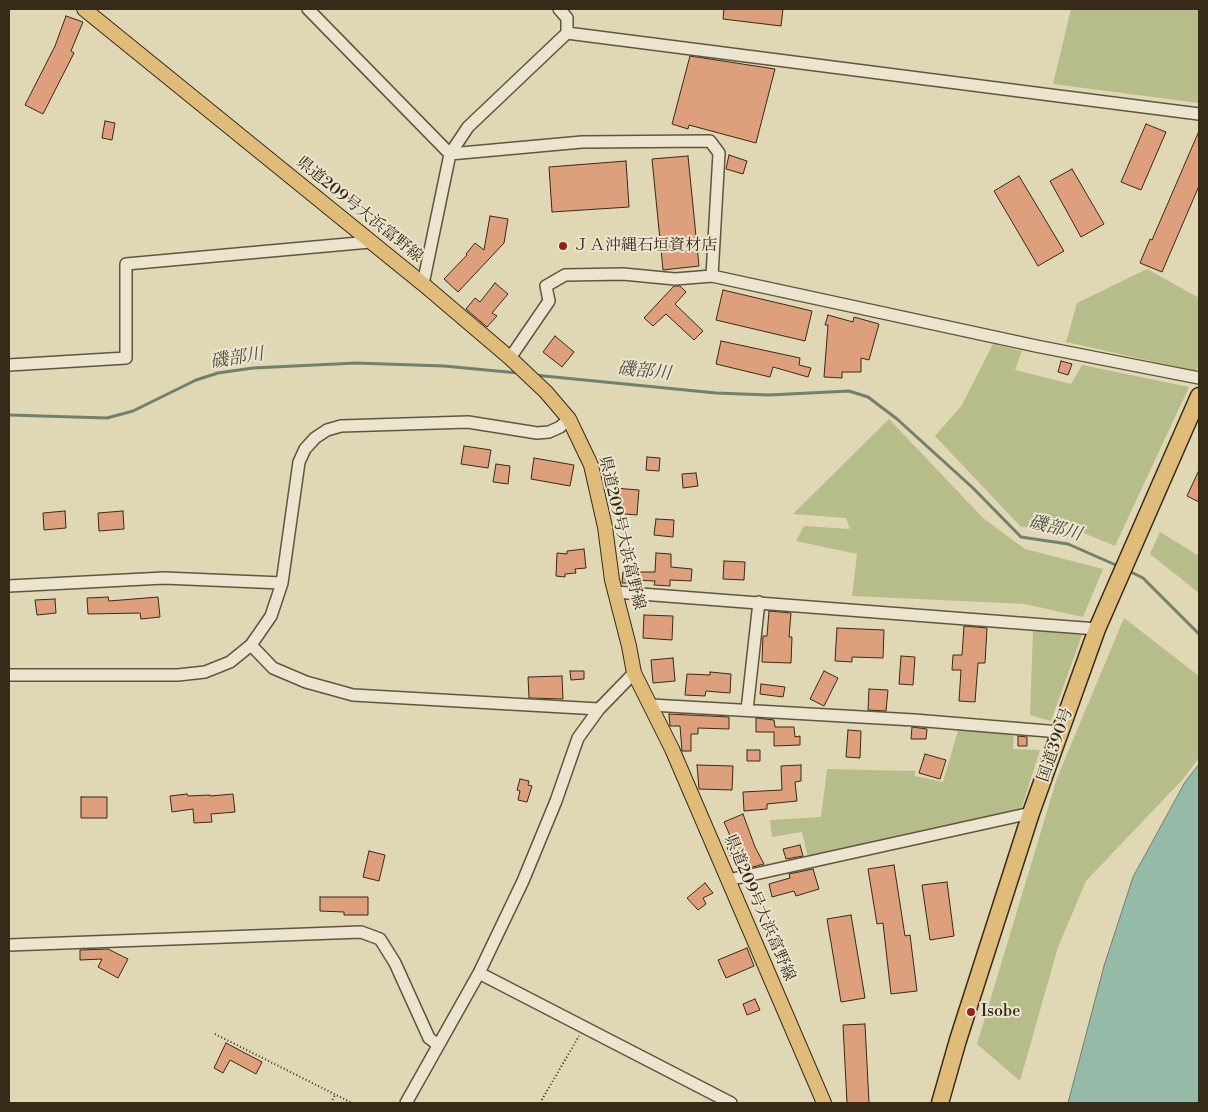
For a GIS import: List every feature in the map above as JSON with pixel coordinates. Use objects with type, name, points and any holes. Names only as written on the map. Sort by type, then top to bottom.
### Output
[{"type":"highway","name":"国道390号","points":[[940,1103],[958,1040],[1031,814],[1097,629],[1199,396]]},
{"type":"main road","name":"県道209号大浜富野線","points":[[84,9],[423,284],[510,358],[546,392],[569,419],[591,465],[605,527],[615,592],[634,673],[672,749],[824,1103]]},
{"type":"street","points":[[308,9],[450,154]]},
{"type":"street","points":[[423,284],[450,154],[468,128],[567,33],[566,18],[559,9]]},
{"type":"street","points":[[567,33],[1199,114]]},
{"type":"street","points":[[450,154],[582,142],[710,141],[719,153],[712,276]]},
{"type":"street","points":[[9,364],[126,358],[126,264],[370,242]]},
{"type":"street","points":[[510,358],[549,300],[546,286],[564,275],[623,274],[675,279],[712,276],[1036,346],[1199,378]]},
{"type":"street","points":[[9,676],[178,675],[205,672],[230,662],[251,645],[271,616],[282,583],[299,462],[310,443],[327,430],[341,426],[468,422],[537,433],[549,432],[560,427],[569,419]]},
{"type":"street","points":[[9,586],[164,578],[282,583]]},
{"type":"street","points":[[615,592],[1097,629]]},
{"type":"street","points":[[747,710],[758,602]]},
{"type":"street","points":[[251,645],[273,668],[306,682],[353,695],[599,708]]},
{"type":"street","points":[[406,1103],[479,974],[523,881],[556,801],[578,738],[599,708],[634,673]]},
{"type":"street","points":[[650,706],[914,720],[1060,732]]},
{"type":"street","points":[[728,880],[1031,814]]},
{"type":"street","points":[[9,945],[361,932],[380,939],[395,962],[429,1038],[438,1045]]},
{"type":"street","points":[[479,974],[584,1026],[731,1103]]},
{"type":"path","points":[[540,1103],[584,1026]]},
{"type":"path","points":[[215,1034],[352,1103]]},
{"type":"path","points":[[331,1103],[335,1095]]},
{"type":"shaded area","points":[[1071,9],[1199,9],[1199,103],[1053,84]]},
{"type":"shaded area","points":[[1147,269],[1199,298],[1199,364],[1196,371],[1066,342],[1077,303]]},
{"type":"shaded area","points":[[993,344],[1022,351],[1015,370],[1071,384],[1082,365],[1189,387],[1115,546],[1065,525],[1021,527],[935,436],[962,405]]},
{"type":"shaded area","points":[[889,419],[983,518],[1025,549],[1103,569],[1083,617],[1025,604],[852,596],[857,554],[796,541],[804,526],[850,529],[846,518],[793,514]]},
{"type":"shaded area","points":[[1160,532],[1199,556],[1199,593],[1150,554]]},
{"type":"shaded area","points":[[1124,618],[1199,676],[1199,758],[1183,779],[1086,881],[1058,947],[1020,1081],[977,1044],[1057,778]]},
{"type":"shaded area","points":[[1033,630],[1082,635],[1051,721],[1030,715]]},
{"type":"shaded area","points":[[959,727],[1014,731],[1013,749],[1040,750],[1021,810],[808,858],[802,832],[772,837],[770,820],[821,817],[827,769],[915,771],[915,776],[943,782]]},
{"type":"shaded area","points":[[1199,764],[1199,1103],[1068,1103],[1104,966],[1133,877],[1185,782]]},
{"type":"building","points":[[724,9],[783,9],[781,26],[723,19]]},
{"type":"building","points":[[66,16],[83,22],[71,51],[74,53],[43,114],[25,105],[55,46]]},
{"type":"building","points":[[690,56],[775,69],[756,143],[689,125],[688,129],[672,124]]},
{"type":"building","points":[[105,121],[115,123],[112,140],[102,138]]},
{"type":"building","points":[[1146,124],[1166,132],[1141,190],[1121,182]]},
{"type":"building","points":[[1199,131],[1199,186],[1162,272],[1140,263],[1150,239],[1152,240]]},
{"type":"building","points":[[729,155],[747,161],[743,174],[726,169]]},
{"type":"building","points":[[688,156],[699,266],[663,270],[652,159]]},
{"type":"building","points":[[626,161],[629,207],[552,212],[549,167]]},
{"type":"building","points":[[1072,169],[1104,224],[1081,237],[1050,181]]},
{"type":"building","points":[[1019,176],[1064,251],[1038,266],[994,191]]},
{"type":"building","points":[[490,216],[508,219],[504,243],[458,292],[444,279],[467,255],[475,243],[484,250]]},
{"type":"building","points":[[495,283],[508,294],[492,313],[497,316],[487,327],[466,309],[475,298],[480,302]]},
{"type":"building","points":[[674,286],[680,286],[686,292],[675,304],[703,331],[694,340],[666,314],[653,326],[644,318]]},
{"type":"building","points":[[723,290],[812,311],[805,341],[716,320]]},
{"type":"building","points":[[828,315],[853,322],[854,317],[879,324],[869,360],[861,358],[861,372],[842,372],[842,378],[824,377],[828,325],[825,325]]},
{"type":"building","points":[[555,336],[574,352],[562,367],[543,352]]},
{"type":"building","points":[[721,341],[800,358],[799,365],[811,368],[808,377],[773,367],[770,377],[716,364]]},
{"type":"building","points":[[1061,361],[1072,364],[1068,375],[1058,372]]},
{"type":"building","points":[[464,446],[491,450],[488,468],[461,464]]},
{"type":"building","points":[[647,457],[660,458],[659,471],[646,470]]},
{"type":"building","points":[[534,458],[574,465],[570,486],[531,479]]},
{"type":"building","points":[[496,464],[510,466],[508,484],[493,482]]},
{"type":"building","points":[[1199,470],[1199,502],[1187,496]]},
{"type":"building","points":[[696,473],[698,486],[683,488],[682,474]]},
{"type":"building","points":[[614,488],[639,490],[637,515],[612,513]]},
{"type":"building","points":[[65,511],[66,528],[44,530],[43,513]]},
{"type":"building","points":[[123,511],[124,529],[99,531],[98,513]]},
{"type":"building","points":[[656,519],[674,520],[673,537],[654,535]]},
{"type":"building","points":[[584,549],[586,568],[575,569],[576,573],[565,574],[565,577],[556,576],[557,553],[567,554],[567,551]]},
{"type":"building","points":[[656,553],[671,554],[671,567],[692,569],[691,581],[670,580],[670,586],[654,585],[655,581],[631,580],[631,583],[622,583],[623,572],[655,572]]},
{"type":"building","points":[[724,561],[745,562],[744,580],[723,579]]},
{"type":"building","points":[[108,597],[109,601],[158,597],[160,617],[141,619],[140,613],[88,614],[87,598]]},
{"type":"building","points":[[55,599],[56,613],[37,615],[35,600]]},
{"type":"building","points":[[769,611],[791,613],[789,637],[792,637],[791,663],[762,662],[763,636],[767,636]]},
{"type":"building","points":[[644,615],[673,616],[672,640],[643,638]]},
{"type":"building","points":[[964,626],[987,628],[985,663],[978,663],[975,702],[959,701],[961,670],[952,670],[953,655],[962,655]]},
{"type":"building","points":[[837,628],[884,630],[883,658],[852,657],[852,662],[835,661]]},
{"type":"building","points":[[901,656],[915,657],[913,685],[899,684]]},
{"type":"building","points":[[673,658],[675,681],[653,683],[651,660]]},
{"type":"building","points":[[570,671],[584,671],[584,679],[571,680]]},
{"type":"building","points":[[824,671],[838,678],[824,706],[810,699]]},
{"type":"building","points":[[710,672],[731,674],[730,693],[706,691],[705,696],[685,695],[687,674],[710,675]]},
{"type":"building","points":[[562,676],[563,699],[529,698],[528,677]]},
{"type":"building","points":[[761,684],[785,687],[783,697],[760,694]]},
{"type":"building","points":[[869,689],[888,690],[886,711],[868,710]]},
{"type":"building","points":[[669,714],[729,717],[729,729],[698,728],[698,734],[691,734],[691,751],[682,751],[680,726],[670,726]]},
{"type":"building","points":[[756,718],[774,720],[775,727],[794,727],[795,737],[800,736],[800,745],[774,746],[774,732],[756,732]]},
{"type":"building","points":[[912,727],[927,729],[926,739],[911,739]]},
{"type":"building","points":[[848,730],[861,731],[860,758],[846,757]]},
{"type":"building","points":[[1018,736],[1027,737],[1027,746],[1018,746]]},
{"type":"building","points":[[747,750],[760,750],[760,761],[747,761]]},
{"type":"building","points":[[925,754],[946,760],[940,779],[919,773]]},
{"type":"building","points":[[697,765],[733,766],[732,790],[699,789]]},
{"type":"building","points":[[801,765],[801,781],[795,782],[797,801],[767,804],[767,809],[744,811],[743,792],[782,790],[781,766]]},
{"type":"building","points":[[520,779],[529,781],[528,785],[532,786],[527,802],[518,800],[520,791],[517,790]]},
{"type":"building","points":[[187,794],[188,796],[210,796],[233,794],[235,812],[211,814],[212,822],[194,823],[193,809],[172,812],[170,796]]},
{"type":"building","points":[[81,797],[107,797],[107,818],[81,818]]},
{"type":"building","points":[[743,814],[755,847],[764,864],[749,868],[741,852],[730,856],[725,841],[731,838],[724,822]]},
{"type":"building","points":[[800,845],[803,856],[786,859],[783,849]]},
{"type":"building","points":[[369,851],[385,855],[379,881],[363,877]]},
{"type":"building","points":[[894,865],[905,936],[910,935],[917,991],[891,994],[883,923],[877,924],[868,869]]},
{"type":"building","points":[[813,869],[819,889],[796,896],[794,891],[772,897],[769,884],[790,878],[789,874]]},
{"type":"building","points":[[947,882],[954,936],[930,940],[922,885]]},
{"type":"building","points":[[705,883],[713,893],[703,898],[706,904],[698,910],[687,898]]},
{"type":"building","points":[[320,897],[368,897],[368,915],[344,915],[344,912],[320,911]]},
{"type":"building","points":[[851,915],[865,998],[841,1002],[827,919]]},
{"type":"building","points":[[747,948],[754,966],[726,978],[718,960]]},
{"type":"building","points":[[108,949],[128,959],[118,978],[98,967],[102,959],[80,960],[80,950]]},
{"type":"building","points":[[755,999],[760,1010],[747,1015],[743,1004]]},
{"type":"building","points":[[865,1024],[869,1103],[847,1103],[843,1025]]},
{"type":"building","points":[[226,1043],[262,1062],[256,1074],[230,1060],[223,1073],[214,1068]]},
{"type":"waterway","name":"磯部川","points":[[9,415],[107,418],[133,411],[196,380],[218,373],[253,368],[356,363],[444,366],[518,373]]},
{"type":"waterway","name":"磯部川","points":[[534,375],[716,393],[769,395],[849,391],[868,397],[897,419],[973,488],[1021,537],[1068,544],[1118,566]]},
{"type":"waterway","name":"磯部川","points":[[1129,571],[1143,578],[1199,634]]},
{"type":"place","name":"ＪＡ沖縄石垣資材店","points":[[563,246]]},
{"type":"place","name":"Isobe","points":[[971,1012]]}]
